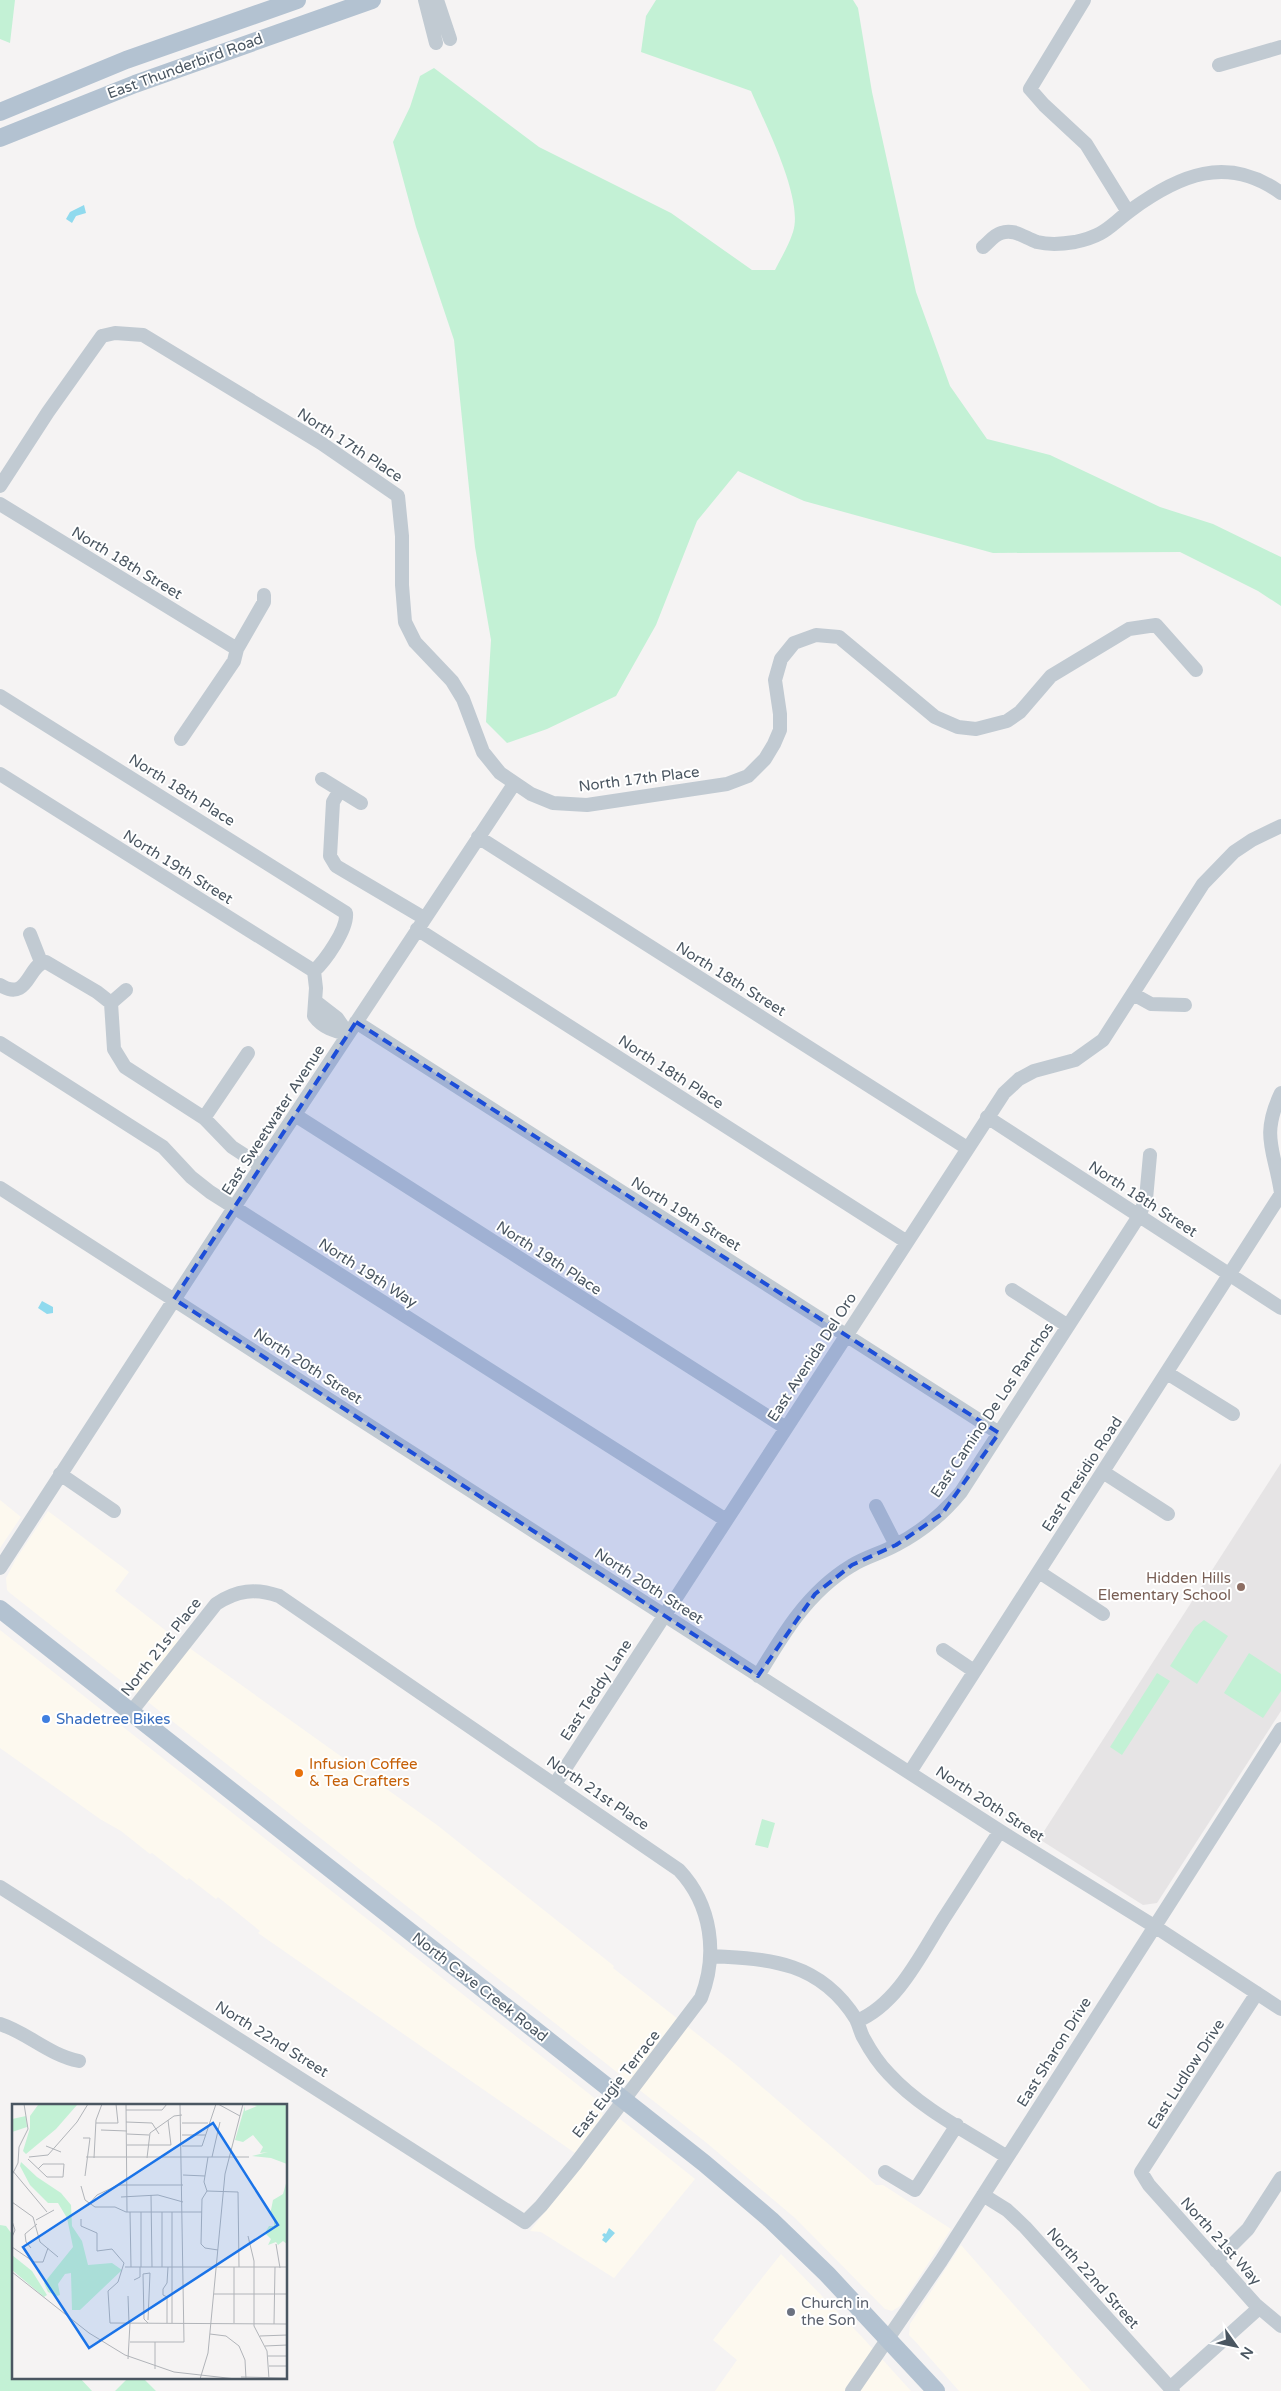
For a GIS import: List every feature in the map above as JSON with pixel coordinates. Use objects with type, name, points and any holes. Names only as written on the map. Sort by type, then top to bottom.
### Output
[{"type":"main road","name":"East Thunderbird Road","points":[[0,112],[126,60],[297,0]]},
{"type":"main road","name":"East Thunderbird Road","points":[[0,138],[59,113],[170,71],[372,0]]},
{"type":"main road","name":"North Cave Creek Road","points":[[0,1609],[679,2142],[771,2220],[850,2297],[936,2391]]},
{"type":"street","points":[[425,0],[443,41],[437,0]]},
{"type":"street","points":[[1084,0],[1030,89],[1044,106],[1086,144],[1128,212]]},
{"type":"street","points":[[1219,65],[1281,47]]},
{"type":"street","points":[[984,247],[1001,233],[1012,231],[1038,242],[1071,243],[1090,239],[1108,231],[1128,212],[1159,190],[1177,181],[1208,173],[1243,174],[1260,180],[1281,193]]},
{"type":"street","name":"North 17th Place","points":[[0,486],[48,412],[102,336],[116,342],[152,342],[321,443],[398,496],[402,536],[402,586],[405,622],[415,642],[452,681],[463,700],[483,752],[500,773],[514,784],[553,803],[587,805],[728,784],[748,776],[765,759],[780,730],[780,714],[774,680],[781,659],[794,643],[816,635],[838,637],[935,717],[958,727],[976,729],[1007,721],[1020,712],[1051,676],[1128,629],[1156,625],[1196,670]]},
{"type":"street","name":"North 18th Street","points":[[0,504],[237,649]]},
{"type":"street","points":[[182,739],[234,661],[237,649],[264,602],[264,595]]},
{"type":"street","name":"North 18th Place","points":[[0,696],[346,913],[347,918],[342,933],[314,971]]},
{"type":"street","name":"North 19th Street","points":[[0,774],[314,971]]},
{"type":"street","points":[[322,779],[361,803]]},
{"type":"street","name":"East Sweetwater Avenue","points":[[0,1568],[261,1166],[514,784]]},
{"type":"street","name":"North 18th Place","points":[[340,790],[333,802],[330,856],[336,866],[421,924],[907,1242]]},
{"type":"street","name":"East Avenida Del Oro","points":[[664,1614],[1004,1093],[1019,1079],[1034,1072],[1075,1060],[1103,1040],[1203,884],[1220,865],[1252,840],[1281,827]]},
{"type":"street","name":"North 18th Street","points":[[478,837],[967,1148]]},
{"type":"street","points":[[30,934],[41,962]]},
{"type":"street","points":[[0,985],[6,989],[19,988],[28,982],[41,962]]},
{"type":"street","points":[[41,962],[46,962],[112,1003]]},
{"type":"street","points":[[314,971],[316,988],[314,1016],[330,1030],[348,1034]]},
{"type":"street","points":[[126,990],[112,1003],[114,1049],[124,1067],[204,1118],[232,1147],[261,1166]]},
{"type":"street","points":[[1133,994],[1151,1004],[1185,1005]]},
{"type":"street","name":"North 19th Street","points":[[356,1022],[999,1434]]},
{"type":"street","name":"North 19th Way","points":[[0,1043],[163,1147],[191,1177],[235,1207],[726,1520]]},
{"type":"street","points":[[204,1118],[248,1053]]},
{"type":"street","points":[[1281,1093],[1274,1107],[1270,1134],[1270,1151],[1281,1194]]},
{"type":"street","name":"North 19th Place","points":[[295,1115],[786,1428]]},
{"type":"street","name":"North 18th Street","points":[[987,1117],[1281,1308]]},
{"type":"street","name":"East Camino De Los Ranchos","points":[[758,1676],[798,1612],[815,1594],[852,1565],[896,1545],[942,1514],[961,1492],[1139,1216],[1146,1199],[1150,1155]]},
{"type":"street","name":"North 20th Street","points":[[0,1188],[758,1676],[1000,1831],[1154,1926],[1281,2009]]},
{"type":"street","name":"East Presidio Road","points":[[910,1772],[1281,1194]]},
{"type":"street","points":[[1012,1290],[1068,1326]]},
{"type":"street","points":[[1167,1373],[1233,1414]]},
{"type":"street","points":[[1103,1472],[1168,1514]]},
{"type":"street","points":[[60,1474],[114,1512]]},
{"type":"street","points":[[876,1506],[896,1545]]},
{"type":"street","points":[[1039,1572],[1103,1614]]},
{"type":"street","name":"North 21st Place","points":[[131,1712],[216,1604],[228,1595],[245,1591],[263,1590],[279,1596],[294,1604],[671,1863],[694,1888],[702,1905],[710,1930],[711,1956]]},
{"type":"street","name":"East Teddy Lane","points":[[556,1784],[664,1614]]},
{"type":"street","points":[[942,1650],[974,1671]]},
{"type":"street","name":"East Sharon Drive","points":[[852,2391],[983,2195],[1281,1729]]},
{"type":"street","points":[[857,2021],[868,2016],[883,2004],[903,1981],[1000,1831]]},
{"type":"street","name":"North 22nd Street","points":[[0,1887],[525,2222]]},
{"type":"street","points":[[711,1956],[777,1961],[796,1966],[830,1987],[857,2021],[868,2045],[889,2074],[907,2091],[1007,2157]]},
{"type":"street","name":"East Eugie Terrace","points":[[525,2222],[547,2199],[701,1998],[708,1980],[711,1956]]},
{"type":"street","name":"East Ludlow Drive","points":[[1141,2172],[1257,1993]]},
{"type":"street","points":[[0,2024],[29,2037],[64,2058],[79,2061]]},
{"type":"street","points":[[885,2172],[915,2190],[957,2125]]},
{"type":"street","name":"North 21st Way","points":[[1141,2172],[1149,2185],[1216,2261],[1259,2308],[1281,2326]]},
{"type":"street","points":[[1216,2261],[1248,2229],[1281,2178]]},
{"type":"street","name":"North 22nd Street","points":[[983,2195],[1007,2210],[1025,2227],[1171,2389]]},
{"type":"street","points":[[1171,2389],[1259,2308]]},
{"type":"highlighted area","points":[[356,1022],[999,1433],[942,1514],[896,1545],[852,1565],[815,1594],[758,1676],[174,1299]]},
{"type":"shaded area","name":"Hidden Hills Elementary School","points":[[1281,1463],[1281,1711],[1157,1903],[1143,1905],[1039,1839]]},
{"type":"shaded area","points":[[0,1500],[21,1517],[0,1548]]},
{"type":"shaded area","points":[[48,1511],[129,1572],[115,1591],[174,1637],[437,1825],[614,1966],[613,1968],[734,2063],[876,2185],[883,2185],[951,2229],[900,2306],[892,2311],[885,2309],[795,2218],[708,2144],[10,1593],[7,1590],[6,1578],[16,1559]]},
{"type":"shaded area","points":[[0,1630],[602,2104],[604,2108],[602,2116],[575,2153],[258,1933],[260,1931],[218,1897],[216,1899],[189,1878],[187,1880],[121,1831],[100,1819],[0,1748]]},
{"type":"shaded area","points":[[620,2119],[695,2179],[614,2278],[541,2232],[530,2231],[615,2121]]},
{"type":"shaded area","points":[[961,2245],[1091,2391],[959,2391],[909,2335],[910,2324]]},
{"type":"shaded area","points":[[781,2254],[863,2338],[911,2391],[715,2391],[737,2360],[713,2340]]},
{"type":"green space","points":[[0,0],[15,0],[10,43],[0,39]]},
{"type":"green space","points":[[656,0],[853,0],[858,8],[872,92],[916,292],[950,386],[987,439],[1050,455],[1160,507],[1213,524],[1281,557],[1281,606],[1258,591],[1180,552],[993,553],[804,501],[738,471],[697,521],[656,625],[616,696],[547,729],[507,743],[486,722],[491,640],[475,547],[454,340],[416,227],[393,142],[410,107],[420,76],[434,68],[539,147],[671,213],[752,270],[775,270],[793,232],[795,218],[788,182],[765,122],[751,91],[641,52],[646,16]]},
{"type":"green space","points":[[1204,1620],[1228,1636],[1197,1684],[1170,1666],[1195,1627]]},
{"type":"green space","points":[[1249,1653],[1281,1674],[1281,1691],[1263,1718],[1224,1693]]},
{"type":"green space","points":[[1157,1673],[1170,1681],[1122,1755],[1110,1747]]},
{"type":"green space","points":[[762,1819],[775,1823],[768,1848],[755,1845]]},
{"type":"green space","points":[[0,2225],[6,2226],[12,2234],[12,2378],[80,2378],[92,2391],[0,2391]]},
{"type":"green space","points":[[128,2378],[143,2378],[156,2391],[115,2391]]},
{"type":"water","points":[[84,205],[86,213],[76,216],[72,223],[66,219],[70,212]]},
{"type":"water","points":[[42,1301],[53,1307],[53,1313],[47,1314],[38,1308]]},
{"type":"water","points":[[609,2228],[615,2233],[606,2243],[602,2240],[604,2237],[602,2235],[606,2234]]},
{"type":"place","name":"Hidden Hills Elementary School","points":[[1241,1587]]},
{"type":"place","name":"Shadetree Bikes","points":[[46,1719]]},
{"type":"place","name":"Infusion Coffee & Tea Crafters","points":[[299,1773]]},
{"type":"place","name":"Church in the Son","points":[[791,2312]]}]
